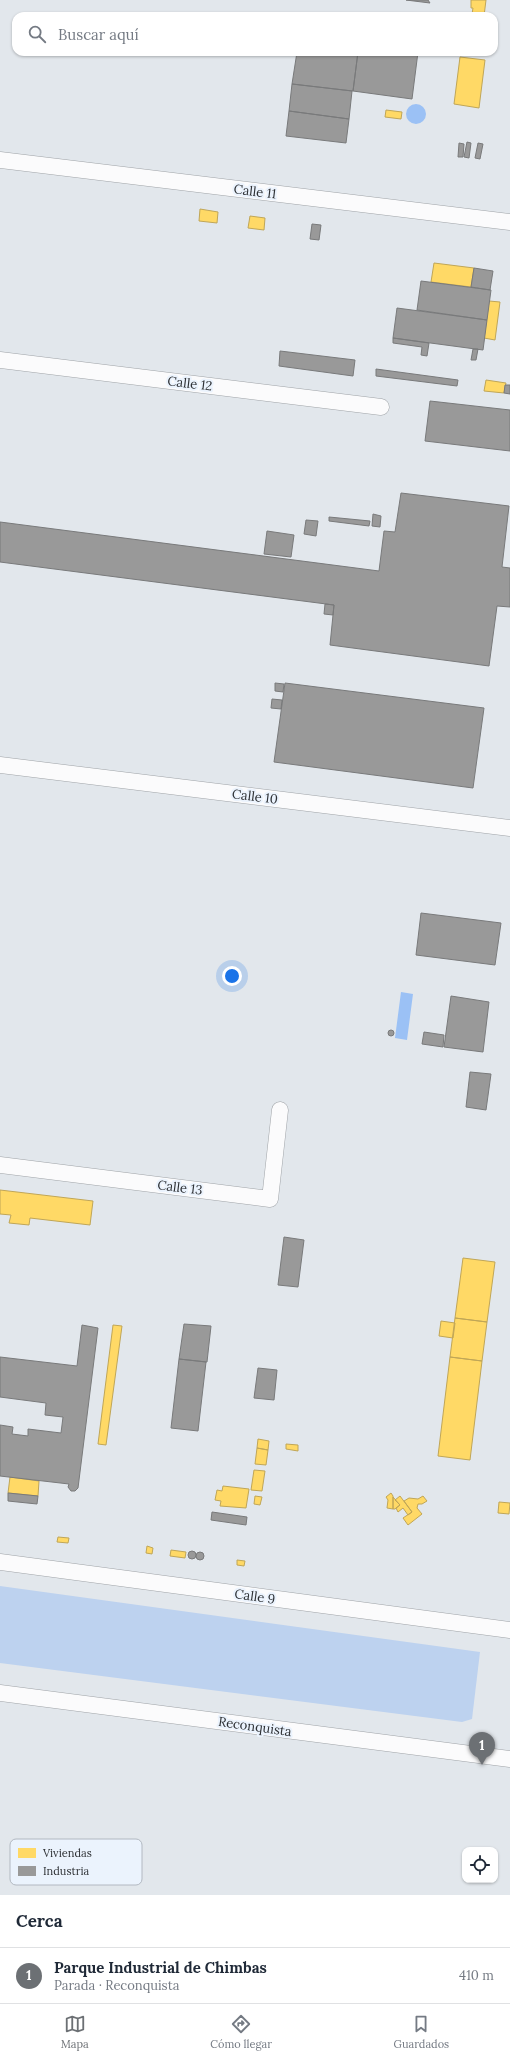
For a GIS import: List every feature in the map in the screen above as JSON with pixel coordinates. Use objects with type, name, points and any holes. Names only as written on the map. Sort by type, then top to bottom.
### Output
[{"type":"street","name":"Calle 11","points":[[0,160],[510,222]]},
{"type":"street","name":"Calle 12","points":[[0,360],[381,407]]},
{"type":"street","name":"Calle 10","points":[[0,765],[510,828]]},
{"type":"street","name":"Calle 13","points":[[0,1165],[270,1198],[280,1110]]},
{"type":"street","name":"Calle 9","points":[[0,1562],[510,1630]]},
{"type":"street","name":"Reconquista","points":[[0,1693],[510,1760]]},
{"type":"shaded area","points":[[0,1586],[480,1652],[472,1719],[462,1722],[0,1663]]},
{"type":"water","points":[[416,104],[423,107],[426,114],[423,121],[416,124],[409,121],[406,114],[409,107]]},
{"type":"water","points":[[401,992],[413,994],[407,1040],[395,1038]]},
{"type":"building: Viviendas","points":[[471,0],[486,0],[484,12],[472,12],[473,8],[471,8]]},
{"type":"building: Viviendas","points":[[460,57],[485,60],[479,108],[454,104]]},
{"type":"building: Viviendas","points":[[386,110],[402,112],[401,119],[385,117]]},
{"type":"building: Viviendas","points":[[200,209],[218,212],[217,223],[199,221]]},
{"type":"building: Viviendas","points":[[250,216],[265,218],[264,230],[248,228]]},
{"type":"building: Viviendas","points":[[434,263],[474,268],[471,287],[431,282]]},
{"type":"building: Viviendas","points":[[489,301],[500,302],[495,340],[484,338]]},
{"type":"building: Viviendas","points":[[486,380],[506,383],[504,393],[484,391]]},
{"type":"building: Viviendas","points":[[0,1190],[93,1201],[90,1225],[30,1218],[29,1225],[9,1223],[11,1215],[0,1214]]},
{"type":"building: Viviendas","points":[[463,1258],[495,1262],[487,1322],[455,1318]]},
{"type":"building: Viviendas","points":[[455,1318],[487,1322],[482,1361],[450,1357]]},
{"type":"building: Viviendas","points":[[441,1321],[455,1323],[453,1338],[439,1336]]},
{"type":"building: Viviendas","points":[[113,1325],[122,1326],[106,1445],[98,1444]]},
{"type":"building: Viviendas","points":[[450,1357],[482,1361],[470,1460],[438,1456]]},
{"type":"building: Viviendas","points":[[258,1439],[269,1441],[268,1450],[257,1448]]},
{"type":"building: Viviendas","points":[[286,1444],[298,1445],[298,1451],[286,1449]]},
{"type":"building: Viviendas","points":[[257,1448],[268,1450],[266,1465],[255,1464]]},
{"type":"building: Viviendas","points":[[254,1470],[265,1471],[262,1491],[251,1490]]},
{"type":"building: Viviendas","points":[[10,1477],[39,1481],[38,1496],[8,1493]]},
{"type":"building: Viviendas","points":[[223,1486],[249,1489],[246,1508],[220,1506],[221,1501],[215,1500],[217,1490],[222,1491]]},
{"type":"building: Viviendas","points":[[391,1493],[393,1496],[393,1509],[387,1508],[388,1500],[386,1497]]},
{"type":"building: Viviendas","points":[[255,1496],[262,1497],[260,1505],[254,1504]]},
{"type":"building: Viviendas","points":[[400,1496],[412,1512],[408,1515],[403,1508],[398,1512],[396,1508],[400,1505],[395,1500]]},
{"type":"building: Viviendas","points":[[423,1496],[427,1501],[422,1504],[418,1504],[417,1508],[422,1514],[408,1525],[403,1518],[412,1512],[404,1501],[409,1498],[418,1499]]},
{"type":"building: Viviendas","points":[[393,1497],[400,1505],[395,1509],[393,1509]]},
{"type":"building: Viviendas","points":[[499,1502],[510,1503],[509,1514],[498,1513]]},
{"type":"building: Viviendas","points":[[58,1537],[69,1538],[68,1543],[57,1542]]},
{"type":"building: Viviendas","points":[[147,1546],[153,1548],[152,1554],[146,1553]]},
{"type":"building: Viviendas","points":[[171,1550],[186,1552],[185,1558],[170,1556]]},
{"type":"building: Viviendas","points":[[237,1560],[245,1561],[244,1566],[237,1565]]},
{"type":"building: Industria","points":[[406,0],[428,0],[430,3]]},
{"type":"building: Industria","points":[[296,56],[357,56],[353,91],[292,84]]},
{"type":"building: Industria","points":[[357,56],[417,56],[412,99],[353,91]]},
{"type":"building: Industria","points":[[292,84],[352,91],[349,119],[289,111]]},
{"type":"building: Industria","points":[[289,111],[349,119],[346,143],[286,136]]},
{"type":"building: Industria","points":[[467,142],[471,143],[469,158],[464,157]]},
{"type":"building: Industria","points":[[459,143],[464,144],[463,157],[458,157]]},
{"type":"building: Industria","points":[[478,143],[483,144],[480,159],[475,158]]},
{"type":"building: Industria","points":[[312,224],[321,225],[319,240],[310,239]]},
{"type":"building: Industria","points":[[474,268],[493,271],[490,290],[471,287]]},
{"type":"building: Industria","points":[[421,281],[491,290],[487,320],[417,310]]},
{"type":"building: Industria","points":[[397,308],[487,320],[483,350],[393,338]]},
{"type":"building: Industria","points":[[393,338],[429,343],[427,356],[421,355],[422,347],[393,343]]},
{"type":"building: Industria","points":[[473,349],[478,349],[476,360],[471,360]]},
{"type":"building: Industria","points":[[280,351],[355,360],[353,376],[279,366]]},
{"type":"building: Industria","points":[[376,369],[458,380],[457,386],[376,376]]},
{"type":"building: Industria","points":[[505,385],[510,385],[510,394],[504,393]]},
{"type":"building: Industria","points":[[430,401],[510,410],[510,451],[425,441]]},
{"type":"building: Industria","points":[[401,493],[509,506],[502,567],[510,568],[510,607],[497,606],[489,666],[330,645],[334,605],[0,562],[0,522],[379,571],[384,531],[395,532]]},
{"type":"building: Industria","points":[[373,514],[381,516],[380,527],[372,526]]},
{"type":"building: Industria","points":[[329,517],[370,521],[369,526],[329,521]]},
{"type":"building: Industria","points":[[306,520],[318,521],[316,536],[304,534]]},
{"type":"building: Industria","points":[[267,531],[294,535],[291,557],[264,554]]},
{"type":"building: Industria","points":[[325,604],[334,605],[333,615],[324,614]]},
{"type":"building: Industria","points":[[275,683],[284,684],[283,692],[275,691]]},
{"type":"building: Industria","points":[[285,683],[484,708],[473,788],[274,762]]},
{"type":"building: Industria","points":[[272,699],[282,700],[281,709],[271,708]]},
{"type":"building: Industria","points":[[421,913],[501,923],[495,965],[416,955]]},
{"type":"building: Industria","points":[[451,996],[489,1002],[483,1052],[444,1047]]},
{"type":"building: Industria","points":[[391,1030],[394,1033],[391,1036],[388,1033]]},
{"type":"building: Industria","points":[[424,1032],[444,1035],[443,1047],[422,1044]]},
{"type":"building: Industria","points":[[470,1072],[491,1074],[486,1110],[466,1107]]},
{"type":"building: Industria","points":[[284,1237],[304,1240],[298,1287],[278,1285]]},
{"type":"building: Industria","points":[[184,1324],[211,1326],[207,1362],[179,1359]]},
{"type":"building: Industria","points":[[82,1325],[98,1328],[78,1488],[75,1491],[71,1491],[68,1487],[69,1484],[0,1476],[0,1425],[13,1427],[12,1434],[28,1436],[28,1429],[61,1433],[63,1417],[45,1415],[46,1403],[0,1397],[0,1357],[77,1366]]},
{"type":"building: Industria","points":[[179,1359],[206,1362],[198,1431],[171,1428]]},
{"type":"building: Industria","points":[[258,1368],[277,1370],[274,1400],[254,1398]]},
{"type":"building: Industria","points":[[8,1493],[38,1496],[37,1504],[8,1501]]},
{"type":"building: Industria","points":[[212,1512],[247,1517],[246,1525],[211,1520]]},
{"type":"building: Industria","points":[[190,1551],[194,1551],[196,1555],[194,1559],[190,1559],[188,1557],[188,1553]]},
{"type":"building: Industria","points":[[198,1552],[202,1552],[204,1556],[202,1560],[198,1560],[196,1558],[196,1554]]},
{"type":"place","name":"Parque Industrial de Chimbas","points":[[482,1765]]}]
